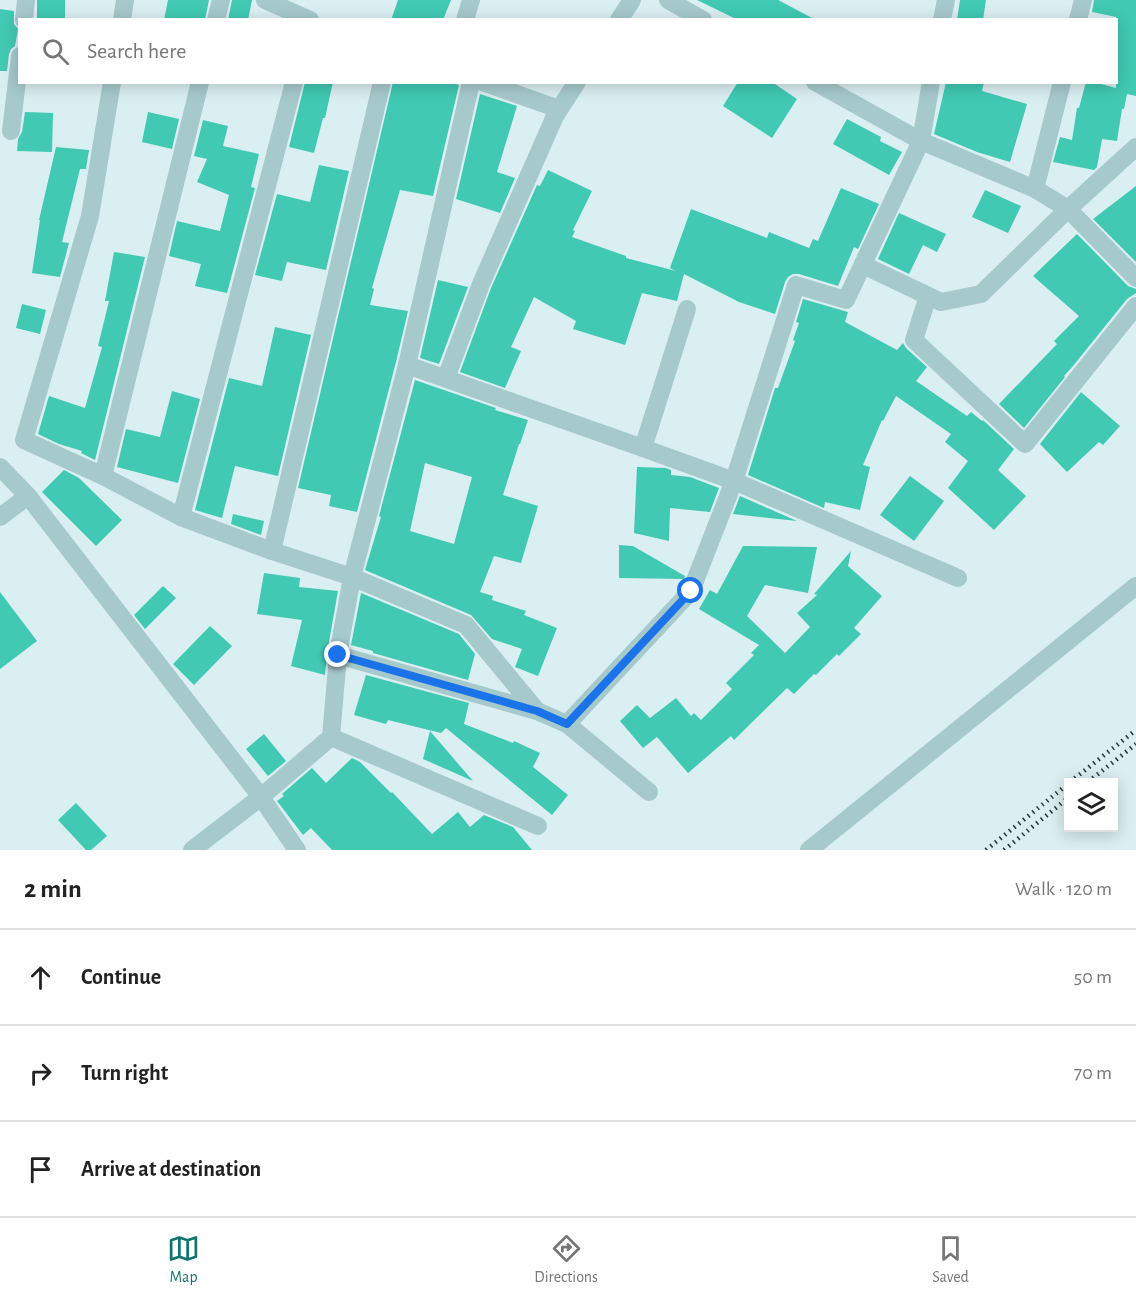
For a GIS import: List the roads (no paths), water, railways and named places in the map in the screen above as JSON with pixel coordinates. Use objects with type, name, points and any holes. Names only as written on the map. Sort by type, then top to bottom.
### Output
[{"type":"street","points":[[24,18],[26,0]]},
{"type":"street","points":[[122,18],[125,0]]},
{"type":"street","points":[[216,18],[221,0]]},
{"type":"street","points":[[265,0],[306,18]]},
{"type":"street","points":[[466,18],[471,0]]},
{"type":"street","points":[[620,18],[632,0]]},
{"type":"street","points":[[668,0],[700,18]]},
{"type":"street","points":[[942,18],[946,0]]},
{"type":"street","points":[[1078,18],[1083,0]]},
{"type":"street","points":[[11,131],[18,73]]},
{"type":"street","points":[[112,84],[90,216],[24,440],[103,476],[181,517],[272,551],[352,577],[466,625],[537,711]]},
{"type":"street","points":[[103,476],[200,84]]},
{"type":"street","points":[[181,517],[293,84]]},
{"type":"street","points":[[272,551],[382,84]]},
{"type":"street","points":[[192,850],[261,797],[331,737],[338,655],[352,577],[408,366],[471,84]]},
{"type":"street","points":[[488,84],[559,109]]},
{"type":"street","points":[[446,378],[481,284],[555,116],[576,84]]},
{"type":"street","points":[[819,84],[921,141],[1035,189],[1068,209],[1136,278]]},
{"type":"street","points":[[567,724],[691,591],[734,482],[796,285],[846,300],[921,141],[931,84]]},
{"type":"street","points":[[1035,189],[1061,84]]},
{"type":"street","points":[[863,265],[941,302],[981,294],[1068,209],[1136,147]]},
{"type":"street","points":[[928,296],[914,340],[1025,444],[1136,306]]},
{"type":"street","points":[[643,448],[687,309]]},
{"type":"street","points":[[408,366],[734,482],[958,578]]},
{"type":"street","points":[[0,467],[28,496],[261,797],[297,850]]},
{"type":"street","points":[[0,516],[28,496]]},
{"type":"street","points":[[809,850],[1136,586]]},
{"type":"street","points":[[338,655],[537,711],[567,724],[649,792]]},
{"type":"street","points":[[331,737],[538,826]]},
{"type":"railway","points":[[1075,778],[1136,730]]},
{"type":"railway","points":[[1093,778],[1136,744]]},
{"type":"railway","points":[[986,850],[1064,787]]},
{"type":"railway","points":[[1004,850],[1064,801]]}]
